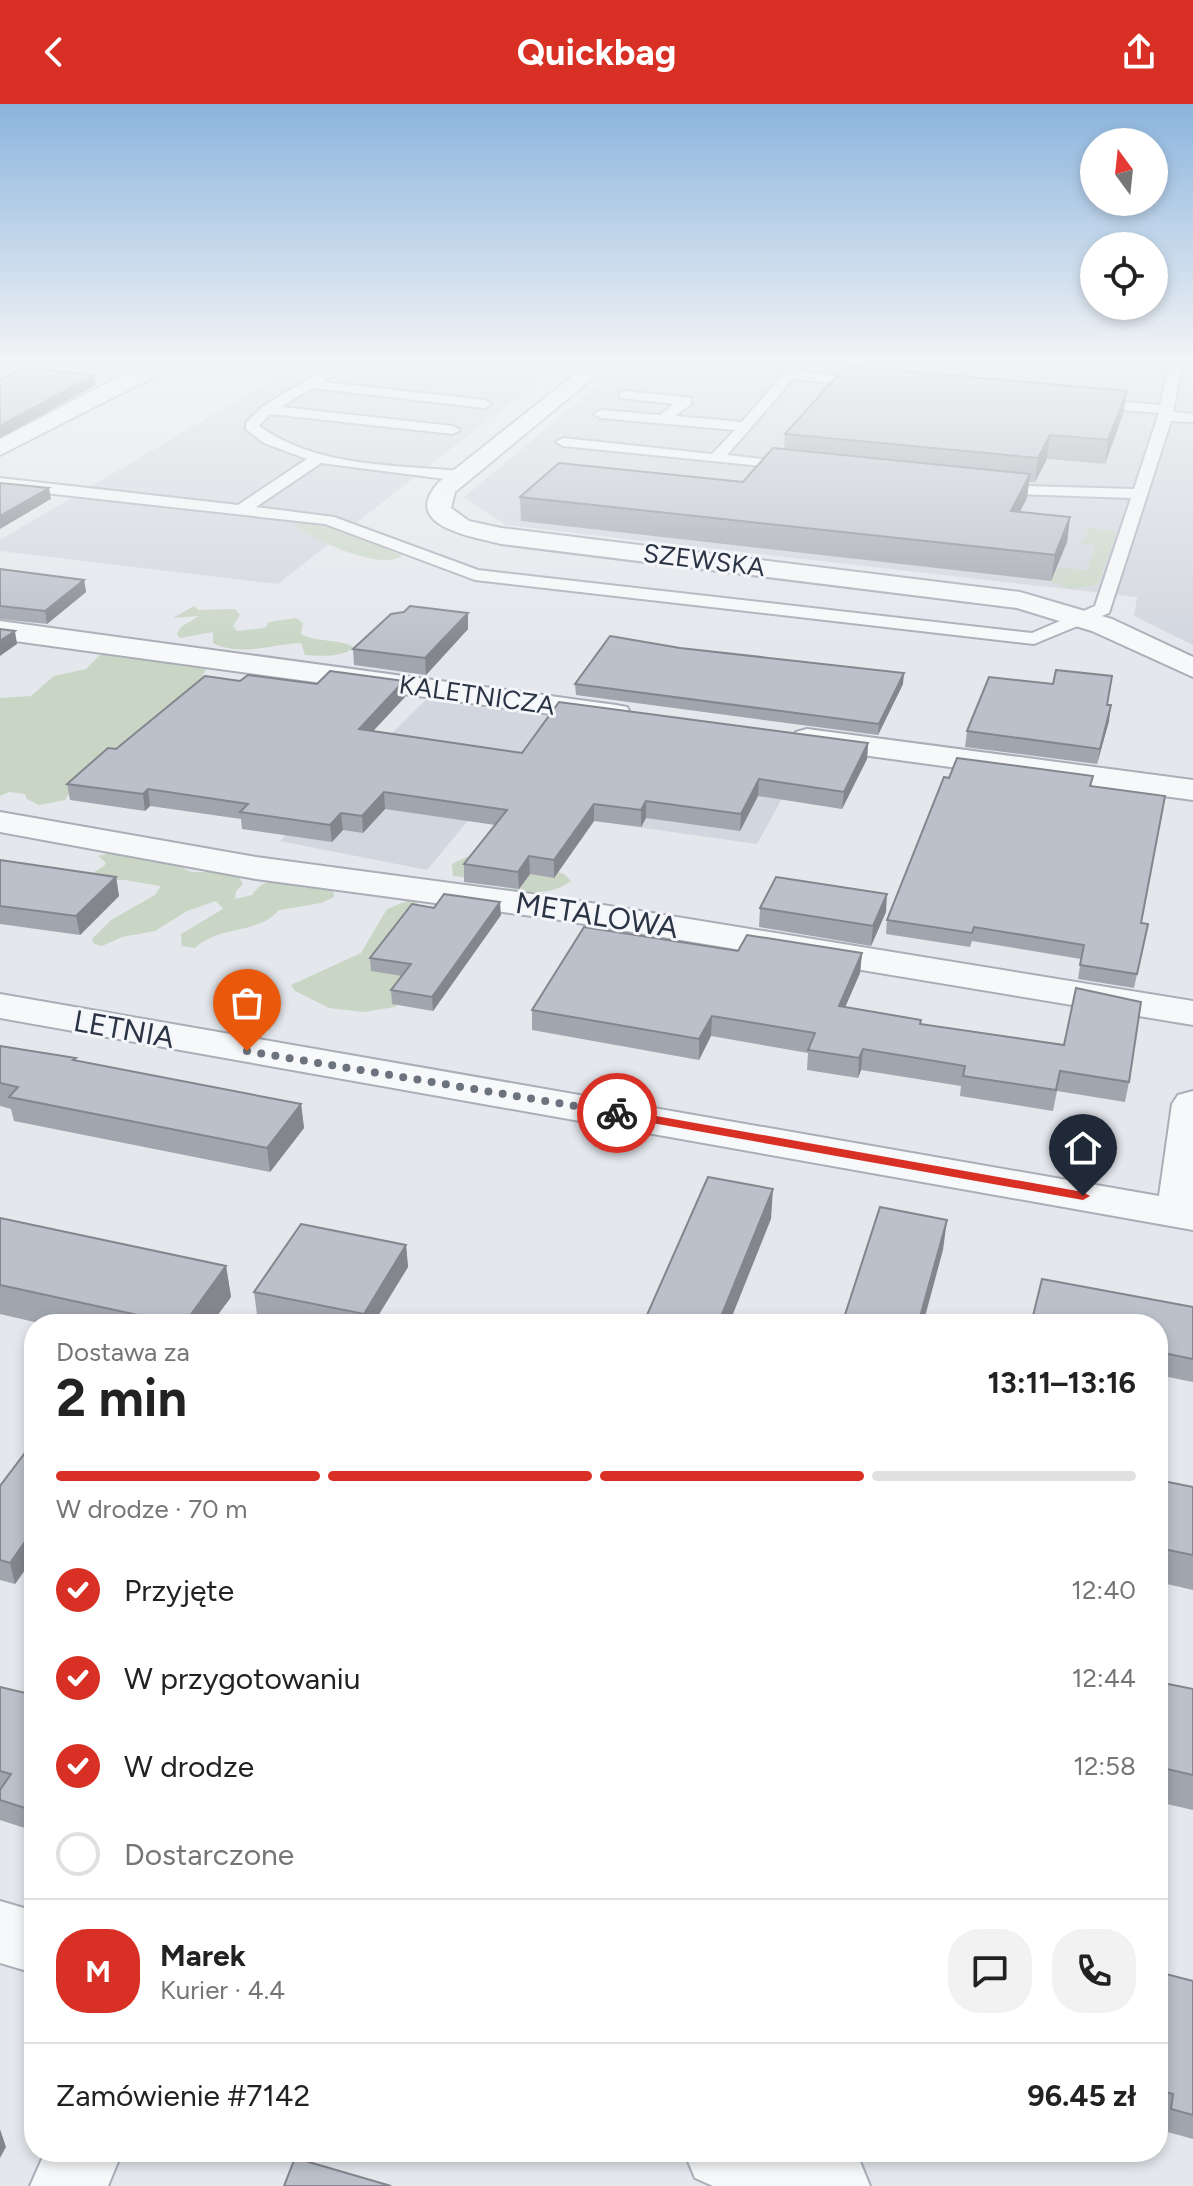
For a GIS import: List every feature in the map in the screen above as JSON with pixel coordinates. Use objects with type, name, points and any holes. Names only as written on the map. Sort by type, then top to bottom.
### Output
[{"type":"street","name":"SZEWSKA","points":[[487,455],[440,495],[439,511],[460,526],[478,531],[975,592],[1086,619],[1192,667]]},
{"type":"street","name":"KALETNICZA","points":[[0,630],[644,717]]},
{"type":"street","points":[[786,736],[1193,790]]},
{"type":"street","name":"METALOWA","points":[[0,822],[256,868],[554,908],[1193,1013]]},
{"type":"street","name":"LETNIA","points":[[0,1006],[1186,1215]]},
{"type":"street","points":[[1186,1215],[1193,1104]]},
{"type":"street","points":[[0,1932],[24,1939]]},
{"type":"street","points":[[68,2186],[80,2162]]},
{"type":"street","points":[[754,2162],[832,2186]]},
{"type":"lane","points":[[311,455],[461,476]]},
{"type":"lane","points":[[681,455],[810,469]]},
{"type":"lane","points":[[715,459],[719,455]]},
{"type":"lane","points":[[0,483],[328,520],[475,575],[1034,639],[1103,609],[1136,514],[1152,455]]},
{"type":"lane","points":[[241,510],[318,458]]},
{"type":"lane","points":[[968,486],[1139,494]]},
{"type":"shaded area","points":[[144,455],[443,455],[278,584],[0,551],[0,540]]},
{"type":"shaded area","points":[[514,455],[1193,455],[1193,645],[1134,616],[1137,597],[506,525],[464,497]]},
{"type":"shaded area","points":[[426,700],[808,751],[757,844],[481,805],[427,870],[280,841]]},
{"type":"green space","points":[[303,522],[346,531],[402,556],[391,560],[378,559],[346,551],[293,525]]},
{"type":"green space","points":[[1090,527],[1117,532],[1098,585],[1070,589],[1051,581],[1057,567],[1087,570],[1096,545],[1081,544]]},
{"type":"green space","points":[[194,606],[199,610],[235,609],[240,615],[233,626],[237,631],[265,628],[269,622],[296,618],[303,623],[301,634],[354,647],[338,655],[324,656],[305,655],[301,643],[257,649],[224,647],[213,643],[213,632],[180,638],[177,634],[181,627],[199,616],[173,618]]},
{"type":"green space","points":[[112,653],[207,667],[197,686],[93,771],[67,782],[70,792],[65,800],[39,805],[27,799],[25,794],[9,792],[0,796],[0,698],[31,696],[54,676],[86,669],[100,655]]},
{"type":"green space","points":[[485,848],[564,874],[571,881],[543,892],[529,892],[453,876],[452,864]]},
{"type":"green space","points":[[115,852],[162,859],[192,872],[236,872],[243,884],[236,891],[235,899],[252,895],[259,887],[278,880],[333,889],[334,897],[321,903],[279,910],[260,923],[216,936],[195,948],[182,946],[181,934],[223,909],[216,901],[187,911],[155,931],[122,937],[102,946],[94,944],[92,939],[111,920],[155,895],[161,886],[125,880],[81,880],[104,866],[106,863],[98,856]]},
{"type":"green space","points":[[416,901],[420,910],[419,976],[414,991],[395,1007],[364,1012],[329,1008],[295,991],[291,985],[361,953],[387,909]]},
{"type":"building","points":[[767,455],[844,455],[1030,474],[1011,511],[1070,517],[1055,555],[520,497],[559,463],[743,482]]},
{"type":"building","points":[[1008,455],[1039,455],[1038,458]]},
{"type":"building","points":[[0,483],[49,488],[0,516]]},
{"type":"building","points":[[0,569],[84,580],[45,611],[0,606]]},
{"type":"building","points":[[410,606],[468,613],[425,658],[353,649],[391,614],[404,612]]},
{"type":"building","points":[[0,629],[15,631],[0,641]]},
{"type":"building","points":[[610,636],[680,648],[904,673],[879,724],[575,684]]},
{"type":"building","points":[[1056,670],[1112,676],[1107,705],[1111,705],[1100,749],[967,731],[989,677],[1053,684]]},
{"type":"building","points":[[330,671],[404,681],[359,729],[522,753],[559,702],[868,743],[844,792],[759,779],[741,814],[646,801],[641,810],[594,804],[554,860],[529,856],[518,872],[464,864],[507,810],[384,792],[362,816],[341,813],[330,825],[240,812],[248,804],[148,789],[143,794],[67,784],[108,748],[116,749],[205,676],[240,681],[248,675],[317,684]]},
{"type":"building","points":[[957,758],[1093,776],[1090,786],[1165,796],[1141,923],[1148,924],[1137,974],[1080,965],[1084,945],[974,927],[972,933],[887,920],[944,777],[949,778]]},
{"type":"building","points":[[0,860],[116,877],[76,916],[0,906]]},
{"type":"building","points":[[776,877],[887,894],[873,926],[760,908]]},
{"type":"building","points":[[444,894],[500,902],[432,997],[391,990],[411,964],[370,958],[412,904],[434,908]]},
{"type":"building","points":[[584,927],[738,951],[747,935],[862,953],[839,1006],[921,1020],[920,1024],[1064,1045],[1076,988],[1141,1002],[1129,1082],[1060,1071],[1056,1090],[963,1076],[965,1066],[863,1049],[859,1058],[808,1050],[815,1033],[712,1016],[699,1039],[532,1010]]},
{"type":"building","points":[[0,1046],[76,1058],[73,1060],[301,1104],[267,1148],[9,1097],[18,1087],[0,1083]]},
{"type":"building","points":[[708,1177],[773,1189],[722,1314],[647,1314]]},
{"type":"building","points":[[880,1207],[947,1220],[921,1314],[845,1314]]},
{"type":"building","points":[[0,1218],[226,1266],[191,1314],[133,1314],[0,1285]]},
{"type":"building","points":[[301,1224],[406,1245],[364,1314],[254,1292]]},
{"type":"building","points":[[1042,1279],[1193,1307],[1193,1359],[1168,1354],[1168,1314],[1033,1314]]},
{"type":"building","points":[[24,1454],[24,1543],[10,1563],[0,1560],[0,1486]]},
{"type":"building","points":[[1168,1482],[1193,1487],[1193,1555],[1168,1550]]},
{"type":"building","points":[[1168,1684],[1193,1689],[1193,1775],[1168,1769]]},
{"type":"building","points":[[0,1687],[24,1693],[24,1808],[0,1800],[0,1790],[11,1774],[0,1771]]},
{"type":"building","points":[[1168,1975],[1193,1981],[1193,2115],[1171,2109],[1173,2094],[1168,2093]]},
{"type":"building","points":[[293,2162],[309,2162],[391,2186],[284,2186]]},
{"type":"way so far","points":[[247,1051],[617,1113]]},
{"type":"route","points":[[617,1113],[1083,1196]]}]
